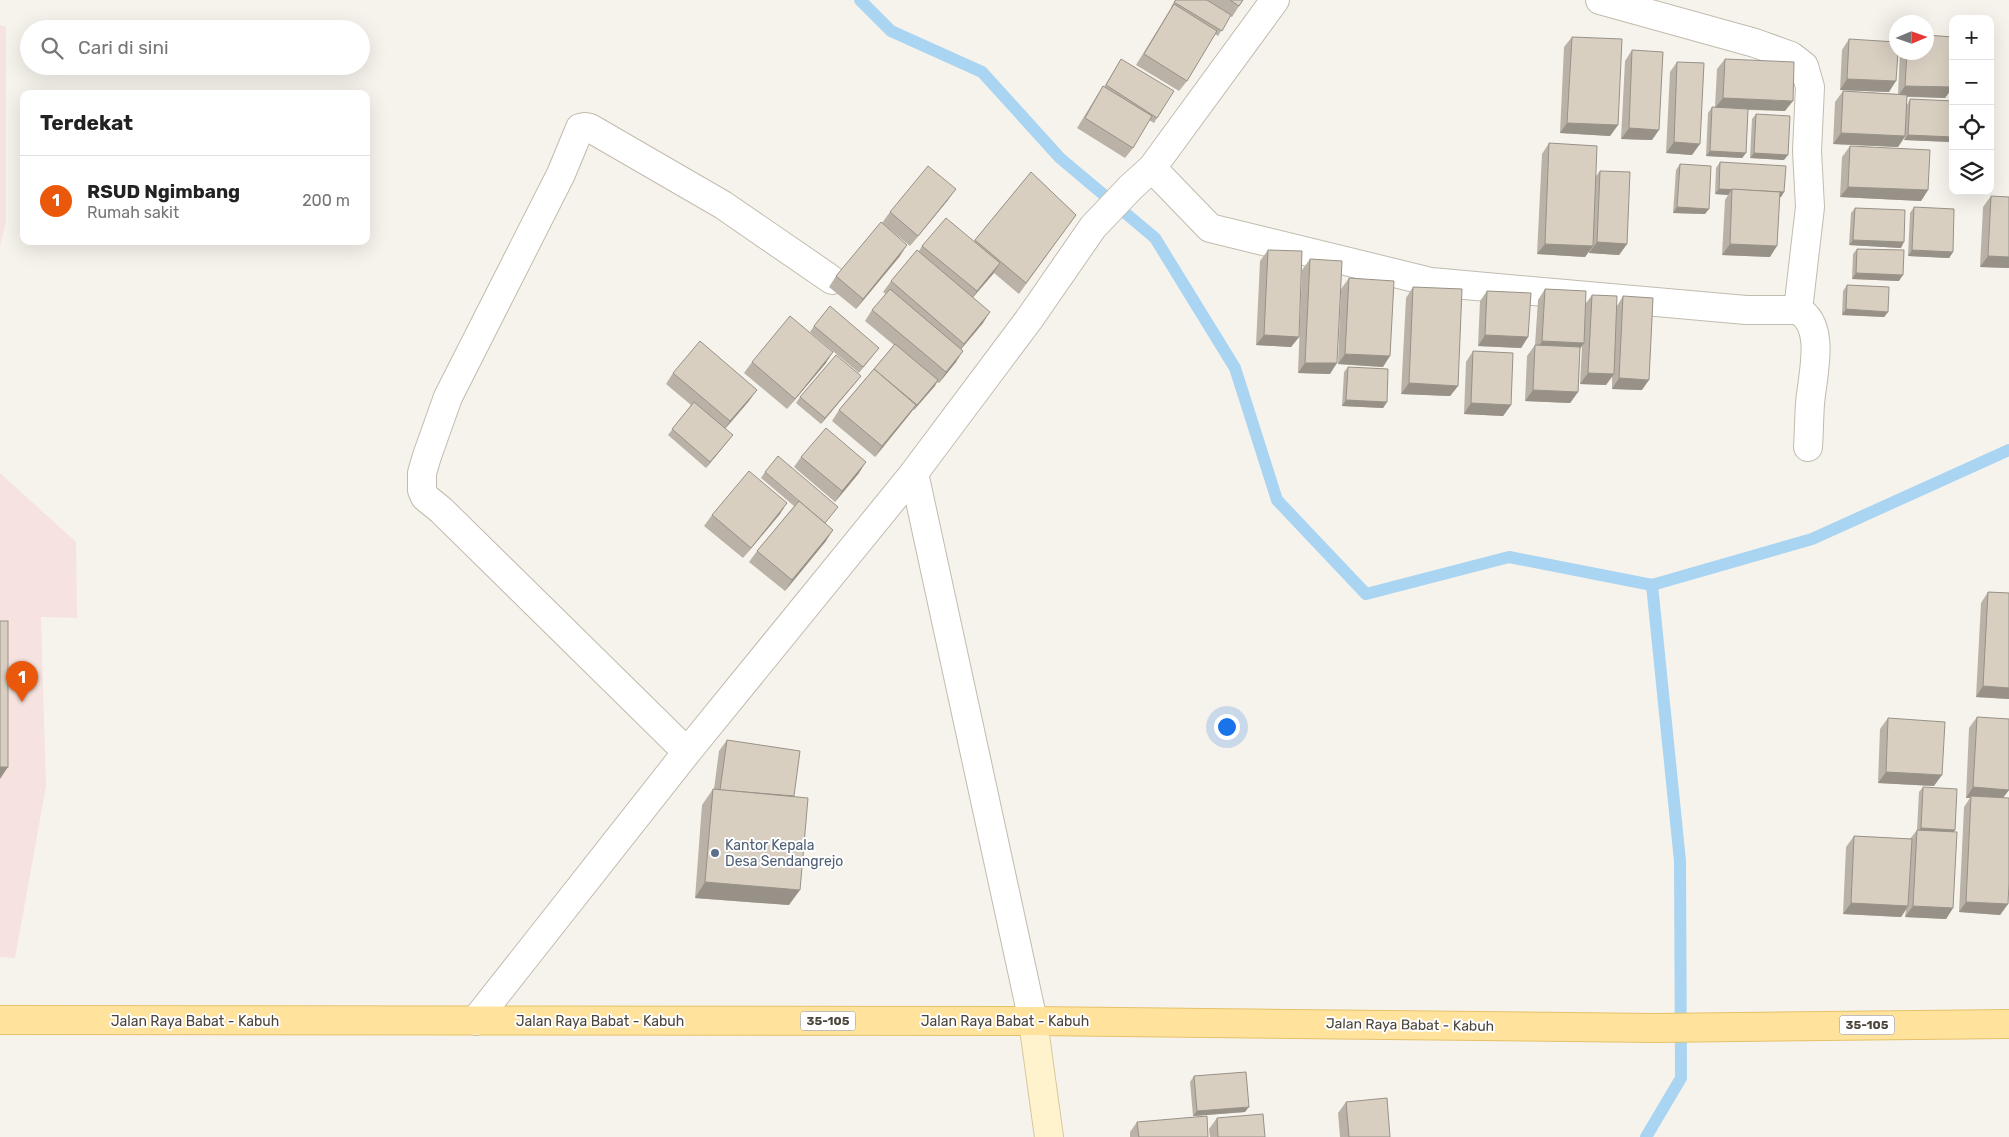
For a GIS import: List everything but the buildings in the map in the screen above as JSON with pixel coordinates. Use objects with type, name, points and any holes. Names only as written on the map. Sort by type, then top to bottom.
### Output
[{"type":"main road","name":"Jalan Raya Babat - Kabuh","points":[[0,1020],[1032,1021],[1655,1028],[2009,1024]]},
{"type":"main road","points":[[1032,1021],[1049,1137]]},
{"type":"street","points":[[475,1021],[687,752],[914,472],[1030,318],[1093,227],[1152,168],[1275,0]]},
{"type":"street","points":[[1600,0],[1755,43],[1791,56],[1804,66],[1810,87],[1807,151],[1810,207],[1798,310]]},
{"type":"street","points":[[687,752],[455,524],[425,497],[421,482],[427,456],[448,397],[561,174],[580,128],[585,126],[590,128],[722,205],[832,280]]},
{"type":"street","points":[[1152,168],[1210,228],[1431,282],[1746,310],[1798,310],[1810,321],[1815,340],[1816,358],[1810,405],[1808,447]]},
{"type":"street","points":[[914,472],[1032,1021]]},
{"type":"shaded area","points":[[0,25],[6,27],[6,222],[0,246]]},
{"type":"shaded area","points":[[0,473],[76,542],[77,618],[41,617],[46,786],[15,958],[0,957]]},
{"type":"waterway","points":[[860,0],[891,31],[982,72],[1060,158],[1155,238],[1235,368],[1277,500],[1366,594],[1509,557],[1652,585],[1812,539],[2009,450]]},
{"type":"waterway","points":[[1646,1137],[1681,1078],[1680,861],[1652,585]]},
{"type":"place","name":"RSUD Ngimbang","points":[[22,702]]},
{"type":"place","name":"Kantor Kepala Desa Sendangrejo","points":[[715,853]]}]
